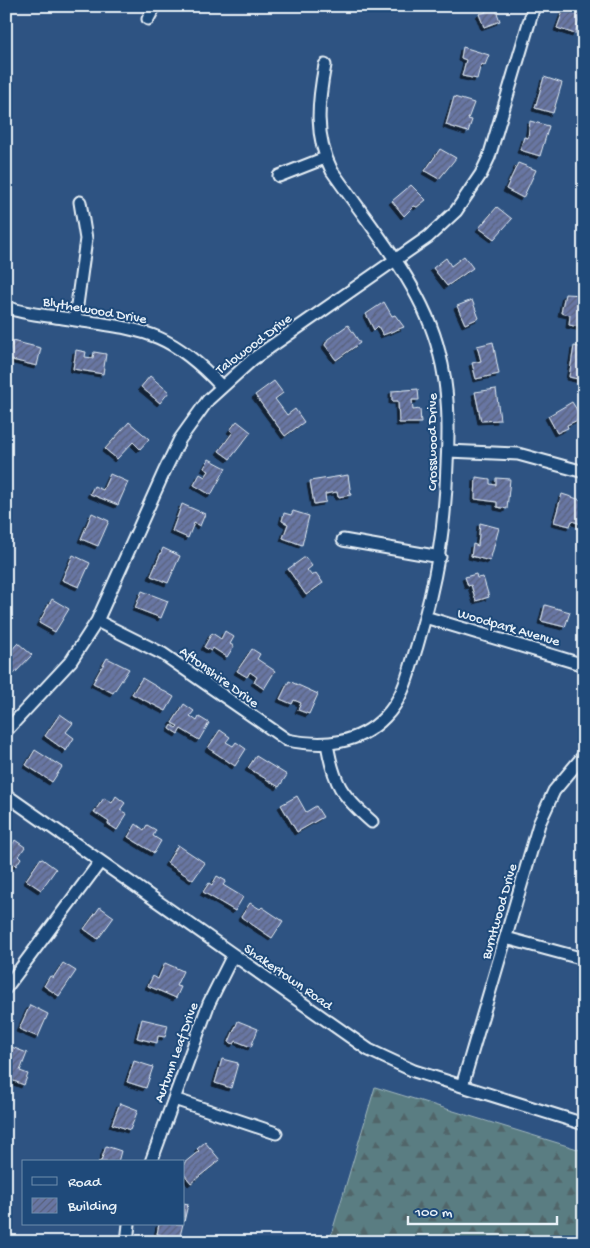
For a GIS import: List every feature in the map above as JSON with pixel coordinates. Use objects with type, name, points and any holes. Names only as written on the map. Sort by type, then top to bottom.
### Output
[{"type":"street","points":[[148,19],[155,6]]},
{"type":"street","name":"Talowood Drive","points":[[6,731],[70,661],[97,621],[180,439],[195,415],[221,386],[253,359],[394,260],[447,220],[466,198],[481,174],[489,156],[534,6]]},
{"type":"street","name":"Crosswood Drive","points":[[326,65],[320,90],[318,119],[325,158],[413,289],[424,311],[439,351],[448,393],[445,514],[440,557],[425,617],[404,687],[391,710],[378,724],[362,734],[340,743],[328,744]]},
{"type":"street","points":[[279,176],[325,158]]},
{"type":"street","points":[[75,320],[86,239],[80,202]]},
{"type":"street","name":"Blythewood Drive","points":[[6,306],[75,320],[135,329],[169,341],[191,356],[221,386]]},
{"type":"street","points":[[448,451],[518,454],[584,472]]},
{"type":"street","points":[[343,540],[440,557]]},
{"type":"street","name":"Woodpark Avenue","points":[[425,617],[584,665]]},
{"type":"street","name":"Aftonshire Drive","points":[[97,621],[163,654],[287,740],[310,745],[328,744]]},
{"type":"street","points":[[328,744],[332,769],[340,789],[348,802],[372,822]]},
{"type":"street","name":"Burntwood Drive","points":[[462,1086],[546,805],[561,780],[584,755]]},
{"type":"street","name":"Shakertown Road","points":[[6,795],[369,1050],[403,1067],[584,1124]]},
{"type":"street","points":[[6,988],[100,862]]},
{"type":"street","points":[[506,938],[584,959]]},
{"type":"street","name":"Autumn Leaf Drive","points":[[152,1160],[209,1004],[233,955]]},
{"type":"street","points":[[174,1099],[276,1134]]},
{"type":"street","points":[[127,1242],[129,1226]]},
{"type":"green space","points":[[375,1087],[584,1151],[584,1242],[329,1242]]},
{"type":"building","points":[[484,6],[502,6],[496,10],[500,21],[484,27],[479,14],[486,12]]},
{"type":"building","points":[[565,6],[583,6],[575,34],[557,28]]},
{"type":"building","points":[[463,47],[489,55],[485,65],[481,64],[477,79],[462,76],[466,60],[461,58]]},
{"type":"building","points":[[544,77],[562,83],[553,113],[535,108]]},
{"type":"building","points":[[454,97],[474,103],[468,119],[472,120],[468,132],[446,125]]},
{"type":"building","points":[[530,121],[549,126],[540,156],[520,150],[524,137],[528,138]]},
{"type":"building","points":[[440,149],[456,158],[439,179],[425,171]]},
{"type":"building","points":[[518,163],[536,170],[523,198],[506,189]]},
{"type":"building","points":[[411,185],[426,200],[417,207],[414,206],[404,216],[392,201]]},
{"type":"building","points":[[497,207],[512,219],[494,239],[479,228]]},
{"type":"building","points":[[464,256],[473,268],[447,286],[433,268],[446,258],[451,266]]},
{"type":"building","points":[[565,294],[584,295],[584,328],[569,325],[570,315],[561,313]]},
{"type":"building","points":[[472,300],[479,318],[465,324],[457,306]]},
{"type":"building","points":[[384,302],[392,316],[395,315],[404,327],[383,335],[378,326],[374,330],[366,314]]},
{"type":"building","points":[[348,325],[360,343],[336,360],[325,345],[328,339]]},
{"type":"building","points":[[12,341],[41,348],[37,366],[8,359]]},
{"type":"building","points":[[493,342],[499,374],[476,379],[472,363],[481,361],[477,346]]},
{"type":"building","points":[[574,346],[584,348],[582,380],[569,377]]},
{"type":"building","points":[[76,350],[86,352],[85,357],[93,358],[94,352],[106,354],[103,374],[73,369]]},
{"type":"building","points":[[150,376],[169,392],[160,403],[141,387]]},
{"type":"building","points":[[274,381],[283,393],[275,399],[287,415],[295,409],[304,422],[285,436],[255,395]]},
{"type":"building","points":[[418,389],[419,400],[412,400],[413,410],[420,409],[421,423],[399,423],[398,401],[392,401],[392,391]]},
{"type":"building","points":[[496,389],[500,420],[481,421],[475,392]]},
{"type":"building","points":[[572,402],[582,418],[567,425],[568,428],[557,433],[548,416]]},
{"type":"building","points":[[237,421],[251,432],[230,459],[219,451],[233,432],[230,430]]},
{"type":"building","points":[[129,422],[149,439],[140,449],[133,442],[117,459],[105,449]]},
{"type":"building","points":[[209,459],[226,468],[211,495],[194,485],[200,474],[205,477],[209,471],[204,468]]},
{"type":"building","points":[[110,474],[128,482],[118,505],[90,494],[94,486],[103,490]]},
{"type":"building","points":[[348,475],[351,495],[338,497],[337,492],[325,494],[326,502],[314,504],[310,481]]},
{"type":"building","points":[[476,477],[490,479],[490,484],[496,485],[496,478],[510,479],[507,509],[497,507],[497,502],[475,499]]},
{"type":"building","points":[[562,494],[584,501],[584,525],[572,521],[570,526],[554,522]]},
{"type":"building","points":[[182,504],[205,514],[200,526],[194,523],[188,538],[172,531]]},
{"type":"building","points":[[293,511],[309,516],[302,545],[283,538],[288,524],[282,521],[284,513],[291,515]]},
{"type":"building","points":[[92,513],[109,521],[98,546],[81,539]]},
{"type":"building","points":[[480,523],[499,528],[490,561],[471,556],[473,544],[478,546]]},
{"type":"building","points":[[163,548],[180,556],[168,583],[151,576]]},
{"type":"building","points":[[73,555],[90,563],[79,587],[62,580]]},
{"type":"building","points":[[305,557],[312,566],[307,570],[312,576],[316,573],[323,583],[306,595],[288,569]]},
{"type":"building","points":[[476,574],[477,578],[483,577],[489,597],[476,601],[471,585],[468,586],[465,577]]},
{"type":"building","points":[[142,591],[168,601],[161,618],[135,608]]},
{"type":"building","points":[[52,599],[69,609],[55,632],[39,623]]},
{"type":"building","points":[[545,605],[570,612],[565,627],[541,621]]},
{"type":"building","points":[[225,631],[234,637],[230,644],[234,646],[227,657],[213,648],[211,651],[204,647],[212,633],[221,639]]},
{"type":"building","points":[[18,643],[32,655],[12,676],[6,671],[6,656]]},
{"type":"building","points":[[252,649],[260,654],[257,659],[275,671],[264,689],[254,682],[257,677],[250,672],[247,677],[237,671]]},
{"type":"building","points":[[107,658],[129,669],[113,693],[93,683]]},
{"type":"building","points":[[142,678],[174,697],[166,711],[132,694]]},
{"type":"building","points":[[289,681],[318,694],[309,714],[298,710],[301,703],[294,700],[292,704],[280,699]]},
{"type":"building","points":[[184,704],[194,711],[190,716],[197,721],[199,717],[209,723],[199,740],[181,729],[178,734],[170,729],[172,725],[176,728],[178,726],[172,723]]},
{"type":"building","points":[[60,714],[73,723],[66,732],[74,738],[66,751],[45,736]]},
{"type":"building","points":[[220,730],[230,737],[226,742],[233,746],[236,742],[246,749],[235,766],[208,748]]},
{"type":"building","points":[[35,750],[62,767],[52,782],[26,765]]},
{"type":"building","points":[[256,756],[287,775],[279,787],[248,768]]},
{"type":"building","points":[[116,796],[125,803],[120,810],[127,814],[117,830],[94,812],[104,798],[112,803]]},
{"type":"building","points":[[297,796],[306,812],[316,806],[323,817],[297,832],[281,805]]},
{"type":"building","points":[[136,824],[144,830],[147,825],[156,830],[153,836],[161,841],[154,853],[128,837]]},
{"type":"building","points":[[15,840],[25,847],[19,856],[21,858],[16,866],[13,863],[9,868],[6,866],[6,844],[11,847]]},
{"type":"building","points":[[178,845],[205,863],[193,880],[167,863]]},
{"type":"building","points":[[41,858],[56,869],[41,890],[26,880]]},
{"type":"building","points":[[217,876],[226,881],[223,885],[243,897],[235,911],[203,892],[209,883],[212,885]]},
{"type":"building","points":[[250,903],[260,909],[262,907],[283,921],[272,938],[241,917]]},
{"type":"building","points":[[100,907],[114,917],[98,939],[84,929]]},
{"type":"building","points":[[63,963],[76,971],[59,996],[44,986],[50,976],[53,978]]},
{"type":"building","points":[[165,963],[183,971],[176,986],[181,987],[176,998],[148,986],[153,976],[158,979]]},
{"type":"building","points":[[30,1005],[48,1014],[38,1037],[19,1029]]},
{"type":"building","points":[[142,1019],[168,1025],[165,1037],[158,1036],[157,1043],[137,1038]]},
{"type":"building","points":[[238,1021],[258,1029],[251,1047],[236,1041],[234,1044],[229,1042]]},
{"type":"building","points":[[9,1046],[27,1053],[20,1071],[28,1074],[24,1085],[6,1078],[8,1060],[6,1059],[6,1053]]},
{"type":"building","points":[[222,1059],[238,1063],[231,1088],[215,1083]]},
{"type":"building","points":[[134,1061],[153,1067],[146,1088],[127,1082]]},
{"type":"building","points":[[120,1103],[138,1110],[130,1130],[112,1124]]},
{"type":"building","points":[[205,1142],[220,1160],[191,1183],[185,1175],[185,1162],[199,1151],[197,1149]]},
{"type":"building","points":[[106,1146],[121,1151],[119,1160],[101,1160]]},
{"type":"building","points":[[185,1203],[188,1204],[185,1218]]},
{"type":"building","points":[[159,1226],[182,1226],[179,1240],[157,1234]]},
{"type":"building","points":[[77,1238],[97,1238],[97,1242],[77,1242]]}]
